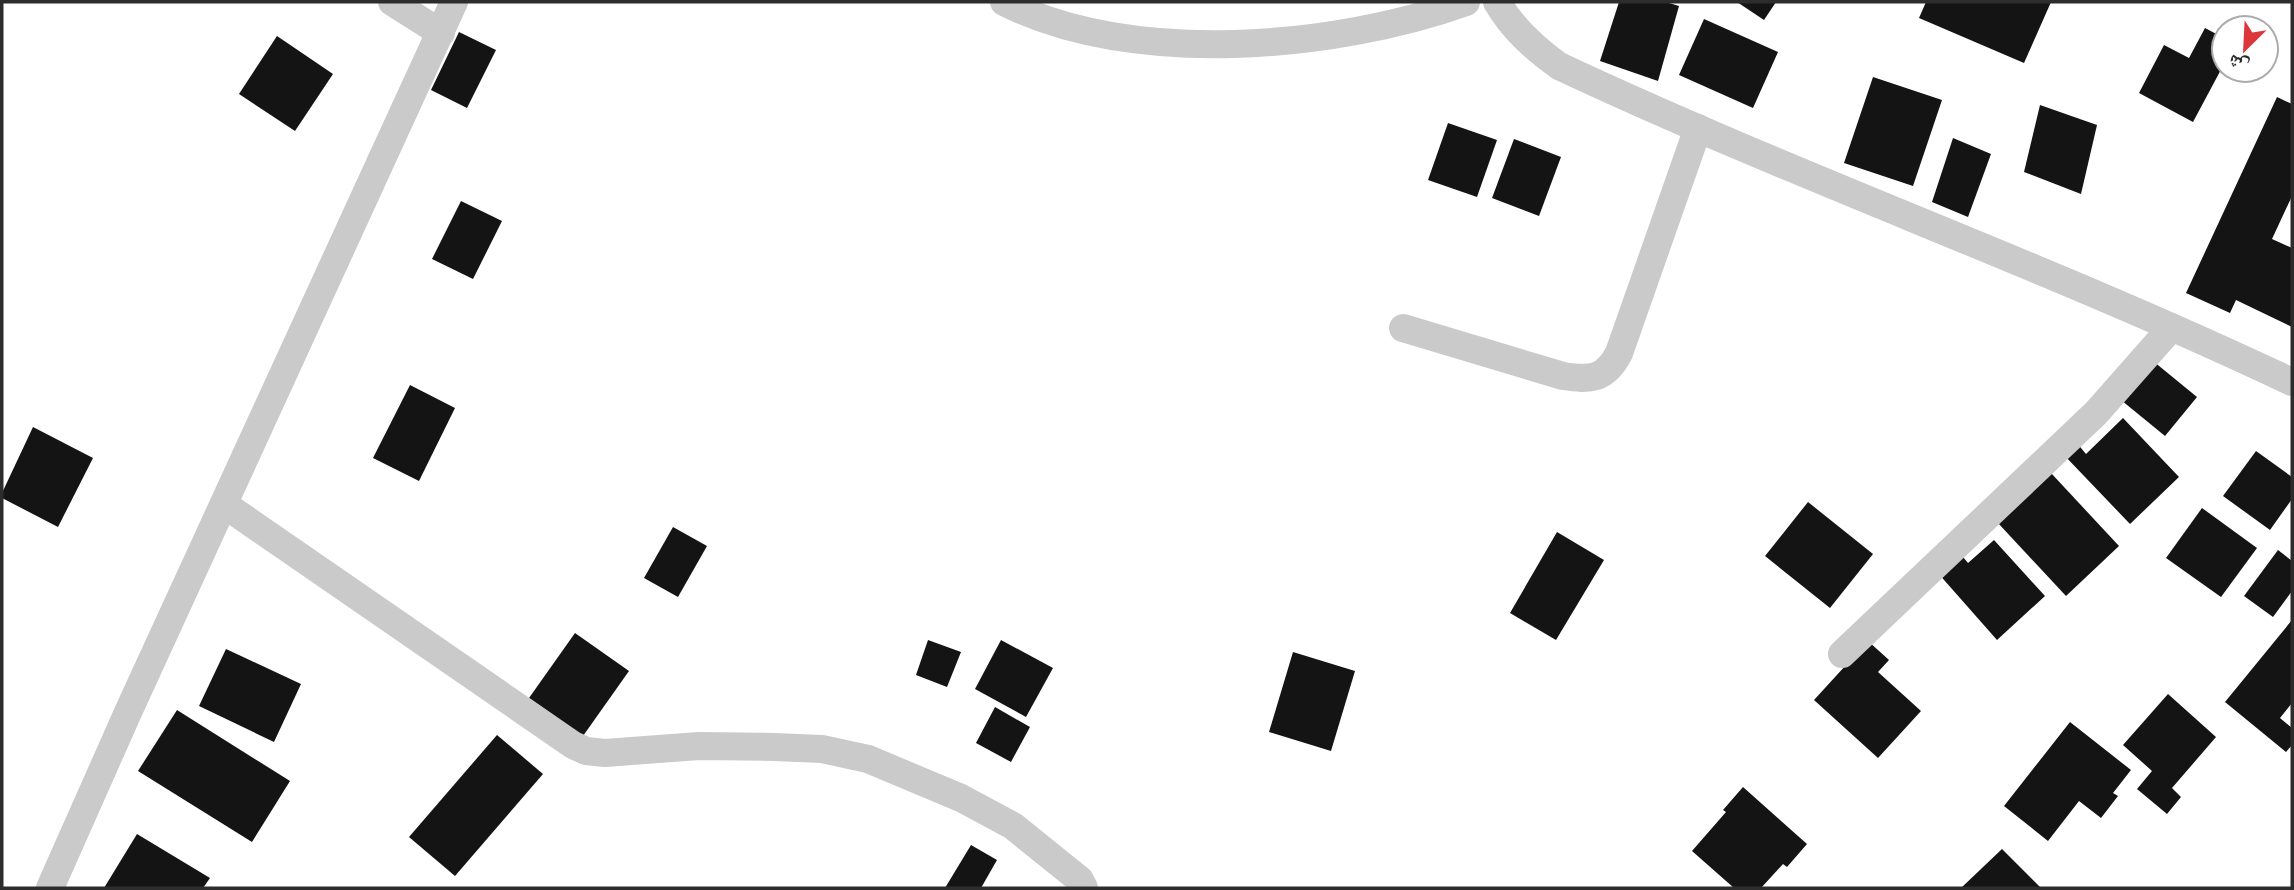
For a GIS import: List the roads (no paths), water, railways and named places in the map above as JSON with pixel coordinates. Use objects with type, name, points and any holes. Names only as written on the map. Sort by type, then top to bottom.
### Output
[{"type":"street","points":[[392,2],[441,33]]},
{"type":"street","points":[[50,888],[454,2]]},
{"type":"street","points":[[1004,2],[1050,22],[1088,32],[1126,39],[1213,44],[1296,40],[1355,32],[1466,2]]},
{"type":"street","points":[[1497,2],[1520,34],[1538,51],[1559,65],[1698,128],[2292,382]]},
{"type":"street","points":[[1403,328],[1563,376],[1583,379],[1597,376],[1611,368],[1619,353],[1698,128]]},
{"type":"street","points":[[1842,654],[2088,421],[2171,328]]},
{"type":"street","points":[[225,505],[573,745],[586,751],[606,753],[699,746],[774,747],[822,749],[869,759],[961,798],[1013,826],[1080,880],[1084,888]]}]
